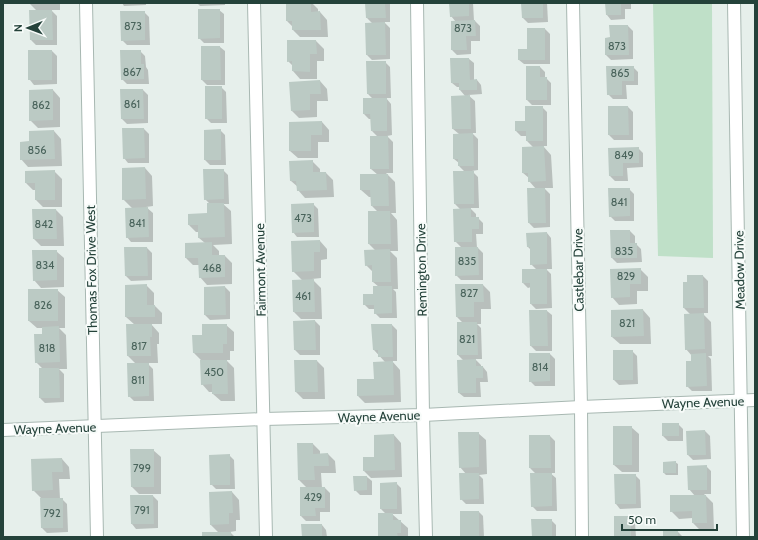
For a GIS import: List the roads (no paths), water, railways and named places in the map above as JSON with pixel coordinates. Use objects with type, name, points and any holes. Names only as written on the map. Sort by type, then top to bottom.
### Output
[{"type":"street","name":"Thomas Fox Drive West","points":[[86,3],[97,537]]},
{"type":"street","name":"Fairmont Avenue","points":[[254,3],[266,537]]},
{"type":"street","name":"Remington Drive","points":[[417,3],[426,537]]},
{"type":"street","name":"Castlebar Drive","points":[[573,3],[582,537]]},
{"type":"street","name":"Meadow Drive","points":[[734,3],[743,537]]},
{"type":"street","name":"Wayne Avenue","points":[[3,430],[264,419],[423,415],[755,400]]}]
